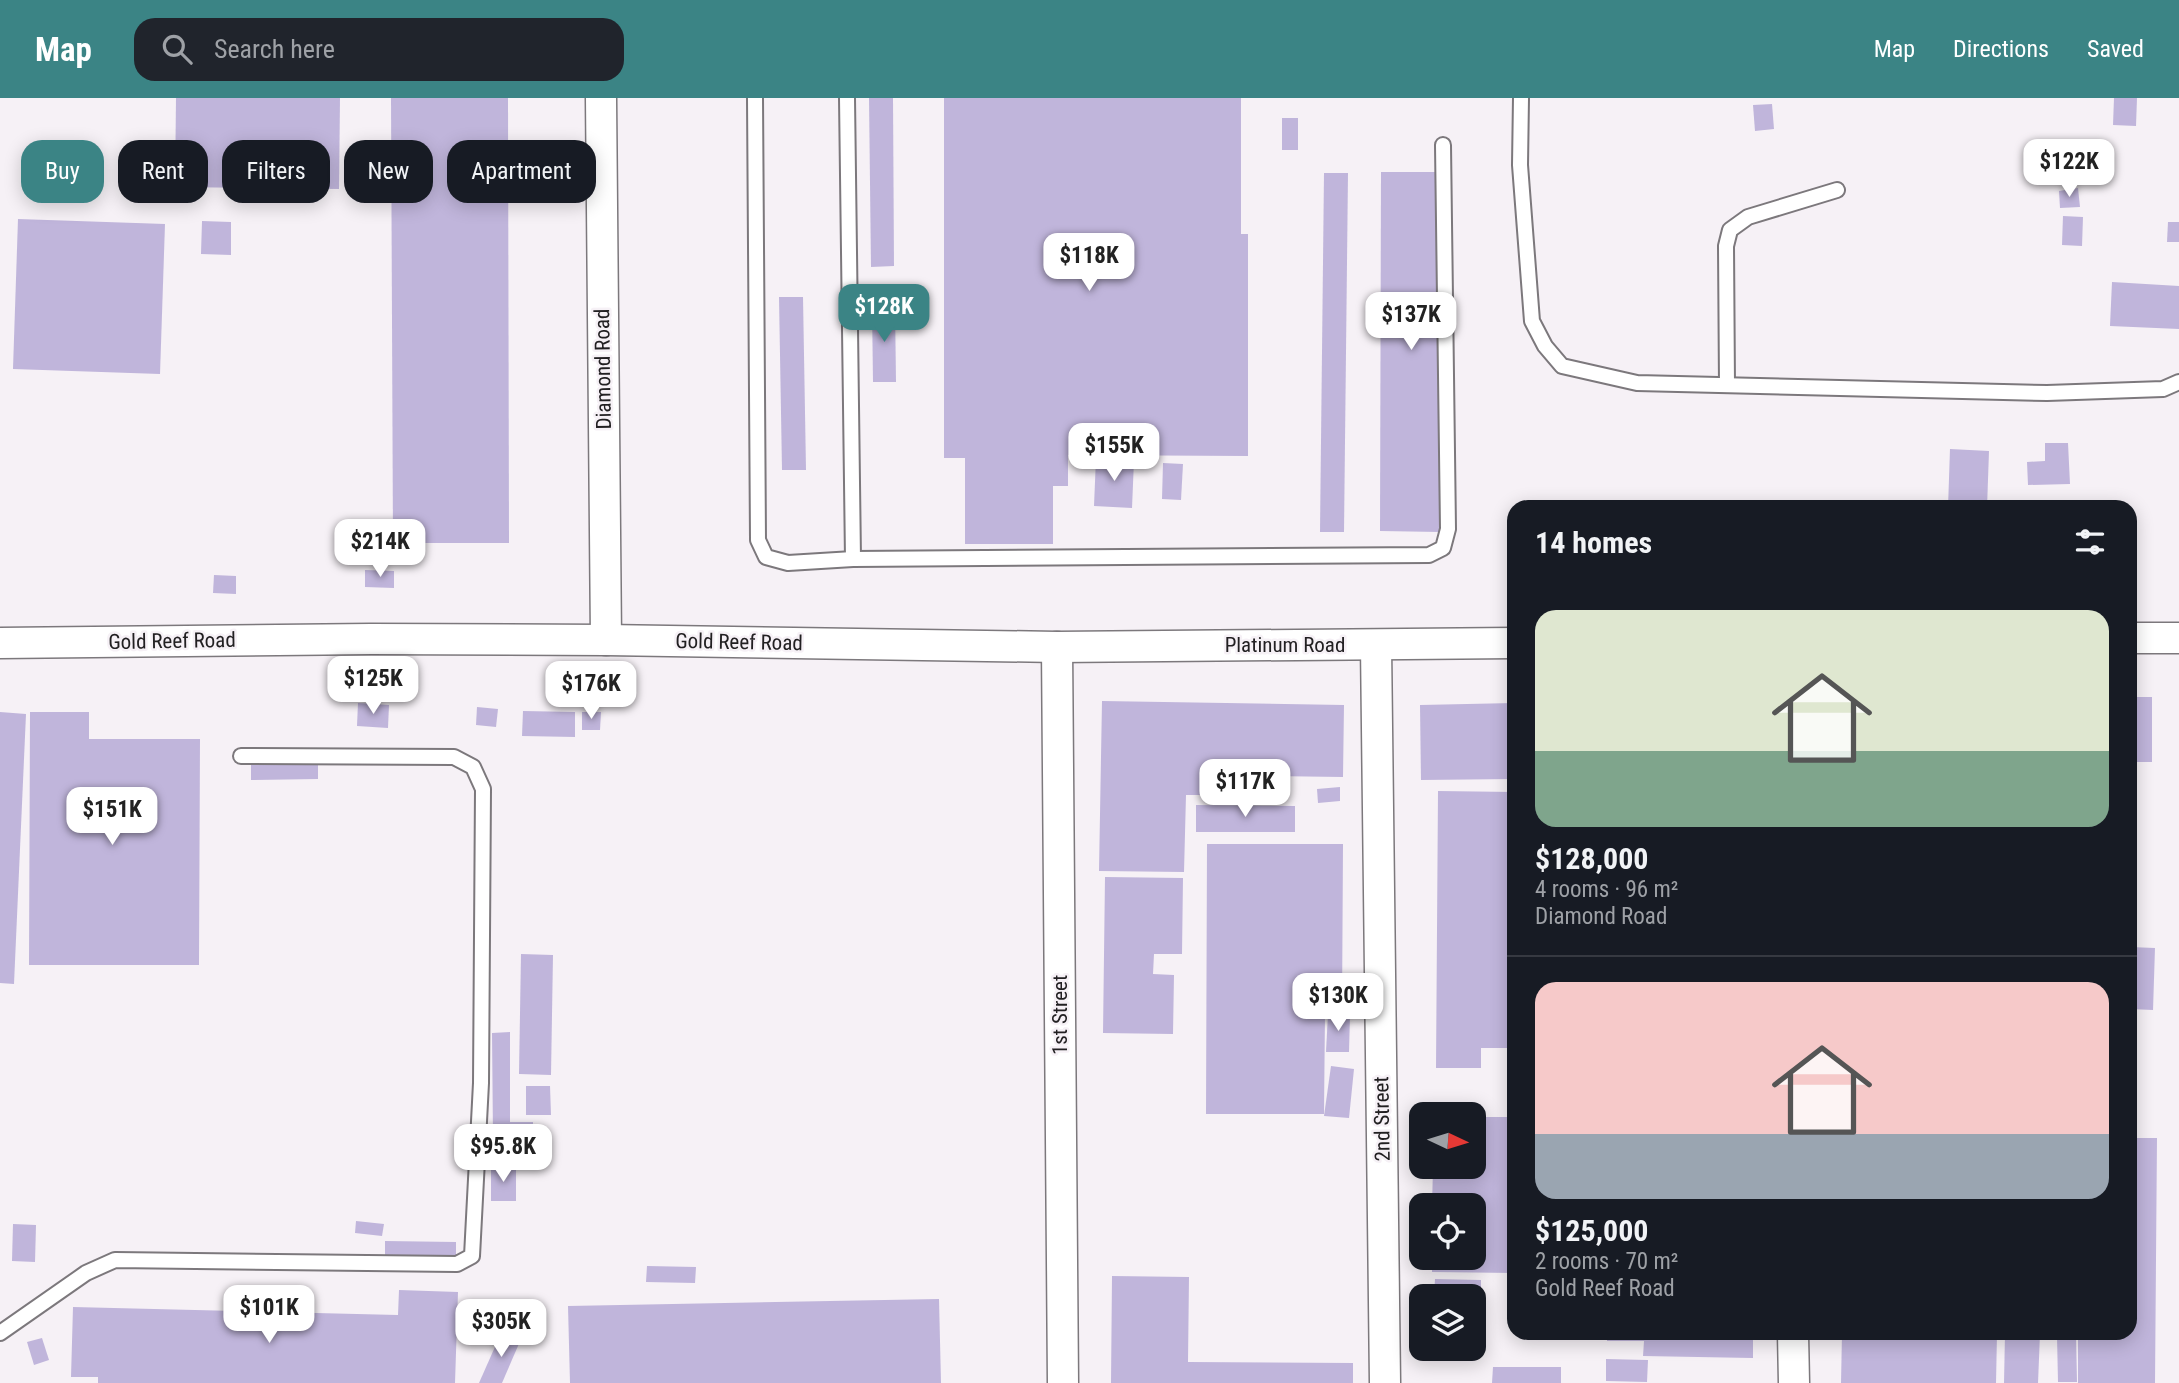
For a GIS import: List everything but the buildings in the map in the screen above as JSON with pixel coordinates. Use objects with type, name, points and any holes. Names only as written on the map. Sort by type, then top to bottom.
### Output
[{"type":"street","name":"Diamond Road","points":[[601,98],[606,640]]},
{"type":"street","points":[[2137,638],[2179,638]]},
{"type":"street","name":"Gold Reef Road","points":[[0,643],[371,639],[1057,647]]},
{"type":"street","name":"Platinum Road","points":[[1057,647],[1507,643]]},
{"type":"street","name":"2nd Street","points":[[1376,645],[1385,1383]]},
{"type":"street","name":"1st Street","points":[[1057,647],[1063,1383]]},
{"type":"street","points":[[1793,1340],[1794,1383]]},
{"type":"lane","points":[[755,98],[758,540],[766,557],[788,563],[853,559],[1429,555],[1443,548],[1448,529],[1443,145]]},
{"type":"lane","points":[[846,98],[853,559]]},
{"type":"lane","points":[[1521,98],[1520,165],[1532,321],[1545,346],[1562,366],[1637,383],[2047,393],[2163,389],[2179,382]]},
{"type":"lane","points":[[1727,385],[1726,246],[1730,230],[1748,217],[1837,190]]},
{"type":"lane","points":[[0,1333],[86,1273],[115,1260],[457,1264],[472,1256],[481,1083],[483,789],[473,767],[454,757],[241,756]]}]
